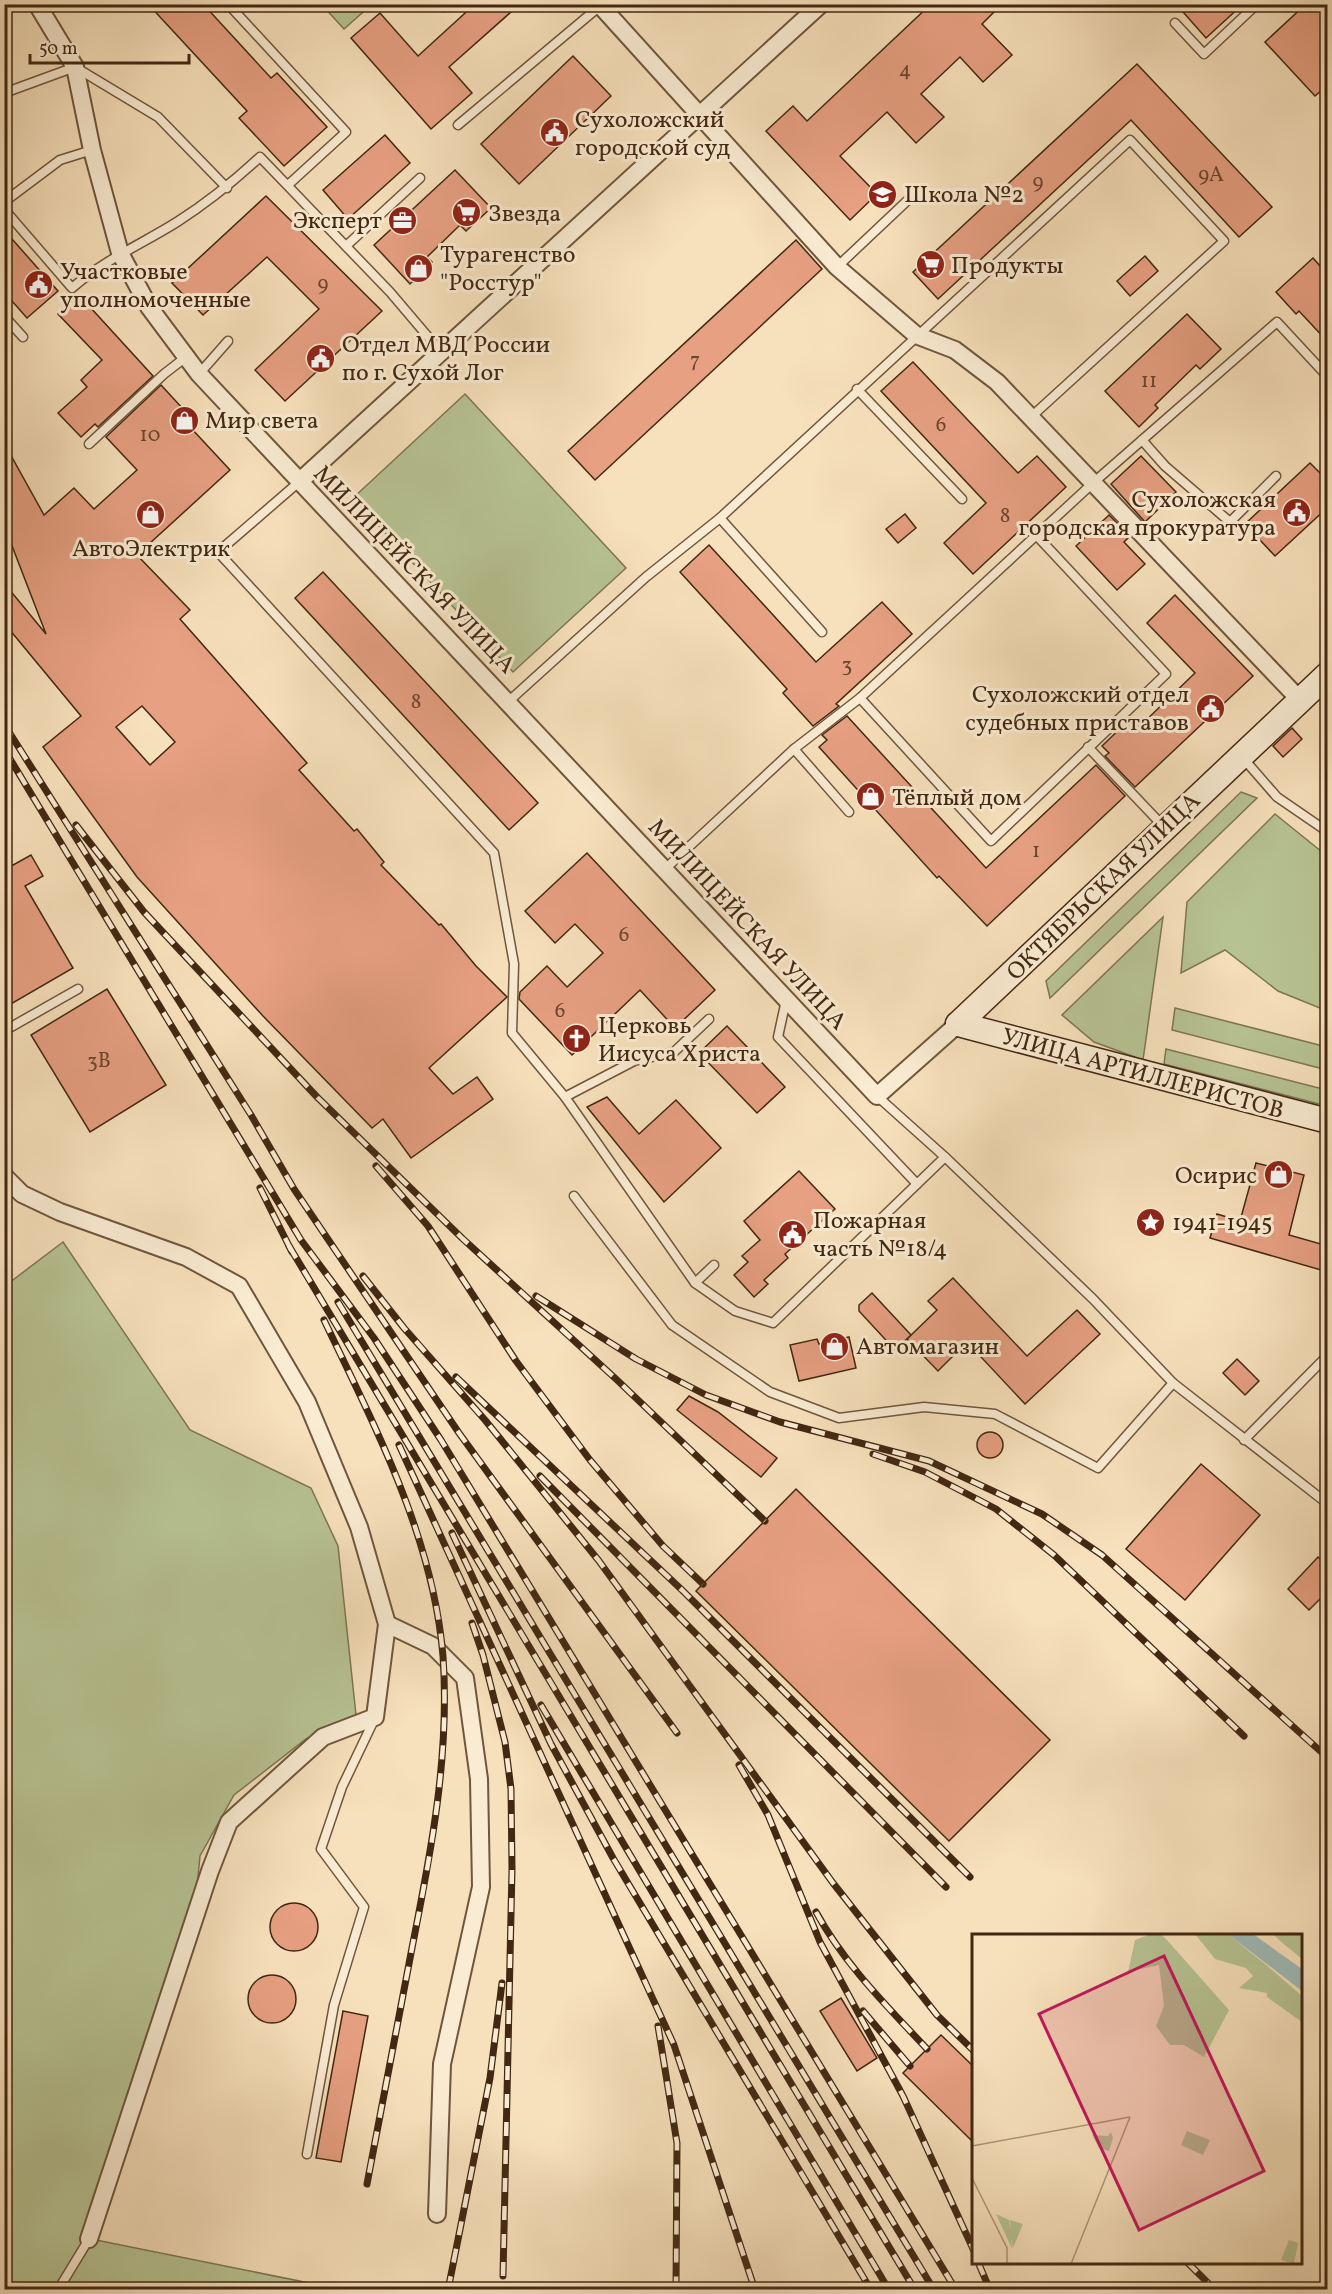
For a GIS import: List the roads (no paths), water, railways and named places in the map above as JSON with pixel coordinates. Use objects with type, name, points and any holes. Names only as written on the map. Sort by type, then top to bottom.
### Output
[{"type":"street","name":"МИЛИЦЕЙСКАЯ УЛИЦА","points":[[37,4],[75,67],[92,150],[120,253],[148,307],[199,374],[877,1096]]},
{"type":"street","points":[[299,482],[821,4]]},
{"type":"street","points":[[599,5],[837,267],[916,335],[955,350],[997,382],[1299,699]]},
{"type":"street","name":"ОКТЯБРЬСКАЯ УЛИЦА","points":[[877,1096],[958,1024],[1328,674]]},
{"type":"street","name":"УЛИЦА АРТИЛЛЕРИСТОВ","points":[[958,1024],[1328,1121]]},
{"type":"street","points":[[4,1176],[22,1194],[60,1212],[186,1257],[239,1286],[307,1402],[359,1527],[387,1624],[375,1717],[323,1737],[229,1822],[210,1871],[89,2239]]},
{"type":"street","points":[[387,1624],[433,1646],[465,1678],[479,1779],[481,1887],[442,2064],[437,2214]]},
{"type":"lane","points":[[228,4],[346,132],[288,185]]},
{"type":"lane","points":[[1175,23],[1204,54],[1257,4]]},
{"type":"lane","points":[[458,125],[599,5]]},
{"type":"lane","points":[[4,93],[75,67],[158,117],[227,188]]},
{"type":"lane","points":[[508,701],[646,576],[720,518],[857,389],[1130,140],[1224,241],[1031,417]]},
{"type":"lane","points":[[4,202],[60,160],[92,150]]},
{"type":"lane","points":[[4,209],[72,288],[120,253],[176,223],[227,188],[260,157],[346,246],[441,352]]},
{"type":"lane","points":[[346,246],[420,178]]},
{"type":"lane","points":[[837,267],[909,200]]},
{"type":"lane","points":[[4,316],[23,337]]},
{"type":"lane","points":[[664,870],[794,749],[860,698],[1093,483],[1276,322],[1328,377]]},
{"type":"lane","points":[[199,374],[228,341]]},
{"type":"lane","points":[[89,444],[164,374],[186,357]]},
{"type":"lane","points":[[857,389],[962,499]]},
{"type":"lane","points":[[1142,440],[1165,466],[1230,522],[1276,476]]},
{"type":"lane","points":[[299,482],[218,552],[494,853],[514,964],[512,1033],[565,1097],[694,1283],[735,1311],[773,1323],[945,1157]]},
{"type":"lane","points":[[720,518],[822,632]]},
{"type":"lane","points":[[860,698],[991,842],[1166,674],[1037,536]]},
{"type":"lane","points":[[1089,747],[1165,827]]},
{"type":"lane","points":[[794,749],[849,812]]},
{"type":"lane","points":[[1240,755],[1277,797],[1328,832]]},
{"type":"lane","points":[[4,1031],[78,989]]},
{"type":"lane","points":[[786,1000],[778,1037],[917,1184]]},
{"type":"lane","points":[[565,1097],[634,1061],[674,1052],[709,1019]]},
{"type":"lane","points":[[877,1096],[945,1157],[1093,1299],[1173,1383],[1328,1504]]},
{"type":"lane","points":[[574,1196],[672,1326],[770,1392],[839,1418],[924,1407],[995,1414],[1098,1468],[1173,1383]]},
{"type":"lane","points":[[694,1283],[714,1265]]},
{"type":"lane","points":[[1244,1440],[1328,1355]]},
{"type":"lane","points":[[307,2154],[334,2005],[363,1907],[321,1849],[342,1787],[375,1717]]},
{"type":"lane","points":[[58,2289],[89,2239]]},
{"type":"railway","points":[[4,724],[251,1115],[294,1189],[459,1433],[677,1733]]},
{"type":"railway","points":[[4,749],[301,1240],[374,1338],[441,1440],[956,2290]]},
{"type":"railway","points":[[76,825],[144,912],[318,1098],[463,1239],[616,1379],[765,1521]]},
{"type":"railway","points":[[376,1166],[428,1226],[516,1361],[590,1460],[663,1546],[703,1584]]},
{"type":"railway","points":[[260,1188],[292,1252]]},
{"type":"railway","points":[[289,1246],[915,2290]]},
{"type":"railway","points":[[363,1276],[404,1328],[485,1420],[599,1561],[833,1883],[937,2015],[972,2049]]},
{"type":"railway","points":[[536,1296],[636,1359],[706,1395],[780,1422],[929,1461],[1042,1514],[1102,1555],[1328,1758]]},
{"type":"railway","points":[[338,1302],[934,2290]]},
{"type":"railway","points":[[324,1320],[363,1401],[399,1483],[414,1525],[437,1611],[443,1656],[444,1730],[432,1840],[367,2184]]},
{"type":"railway","points":[[456,1377],[682,1590],[970,1877]]},
{"type":"railway","points":[[399,1445],[674,2045],[755,2290]]},
{"type":"railway","points":[[873,1454],[925,1472],[996,1509],[1054,1555],[1244,1736]]},
{"type":"railway","points":[[540,1476],[946,1887]]},
{"type":"railway","points":[[452,1533],[551,1744],[613,1858],[871,2290]]},
{"type":"railway","points":[[472,1623],[483,1655],[505,1742],[511,1789],[512,1869],[503,2276]]},
{"type":"railway","points":[[541,1705],[889,2290]]},
{"type":"railway","points":[[739,1765],[768,1815],[820,1942],[903,2096],[972,2247]]},
{"type":"railway","points":[[816,1912],[853,1967],[927,2049]]},
{"type":"railway","points":[[448,2290],[490,2078],[502,1983]]},
{"type":"railway","points":[[863,2011],[910,2066]]},
{"type":"railway","points":[[658,2026],[677,2143],[676,2290]]},
{"type":"railway","points":[[979,2264],[990,2290]]},
{"type":"railway","points":[[1189,2264],[1215,2290]]},
{"type":"place","name":"Сухоложский городской суд","points":[[554,133]]},
{"type":"place","name":"Школа №2","points":[[883,194]]},
{"type":"place","name":"Звезда","points":[[467,213]]},
{"type":"place","name":"Эксперт","points":[[403,220]]},
{"type":"place","name":"Продукты","points":[[930,265]]},
{"type":"place","name":"Турагенство \"Росстур\"","points":[[419,268]]},
{"type":"place","name":"Участковые уполномоченные","points":[[39,285]]},
{"type":"place","name":"Отдел МВД России по г. Сухой Лог","points":[[321,358]]},
{"type":"place","name":"Мир света","points":[[184,420]]},
{"type":"place","name":"Сухоложская городская прокуратура","points":[[1297,513]]},
{"type":"place","name":"АвтоЭлектрик","points":[[151,515]]},
{"type":"place","name":"Сухоложский отдел судебных приставов","points":[[1210,708]]},
{"type":"place","name":"Тёплый дом","points":[[871,797]]},
{"type":"place","name":"Церковь Иисуса Христа","points":[[577,1039]]},
{"type":"place","name":"Осирис","points":[[1278,1175]]},
{"type":"place","name":"1941-1945","points":[[1151,1222]]},
{"type":"place","name":"Пожарная часть №18/4","points":[[792,1234]]},
{"type":"place","name":"Автомагазин","points":[[835,1346]]}]
